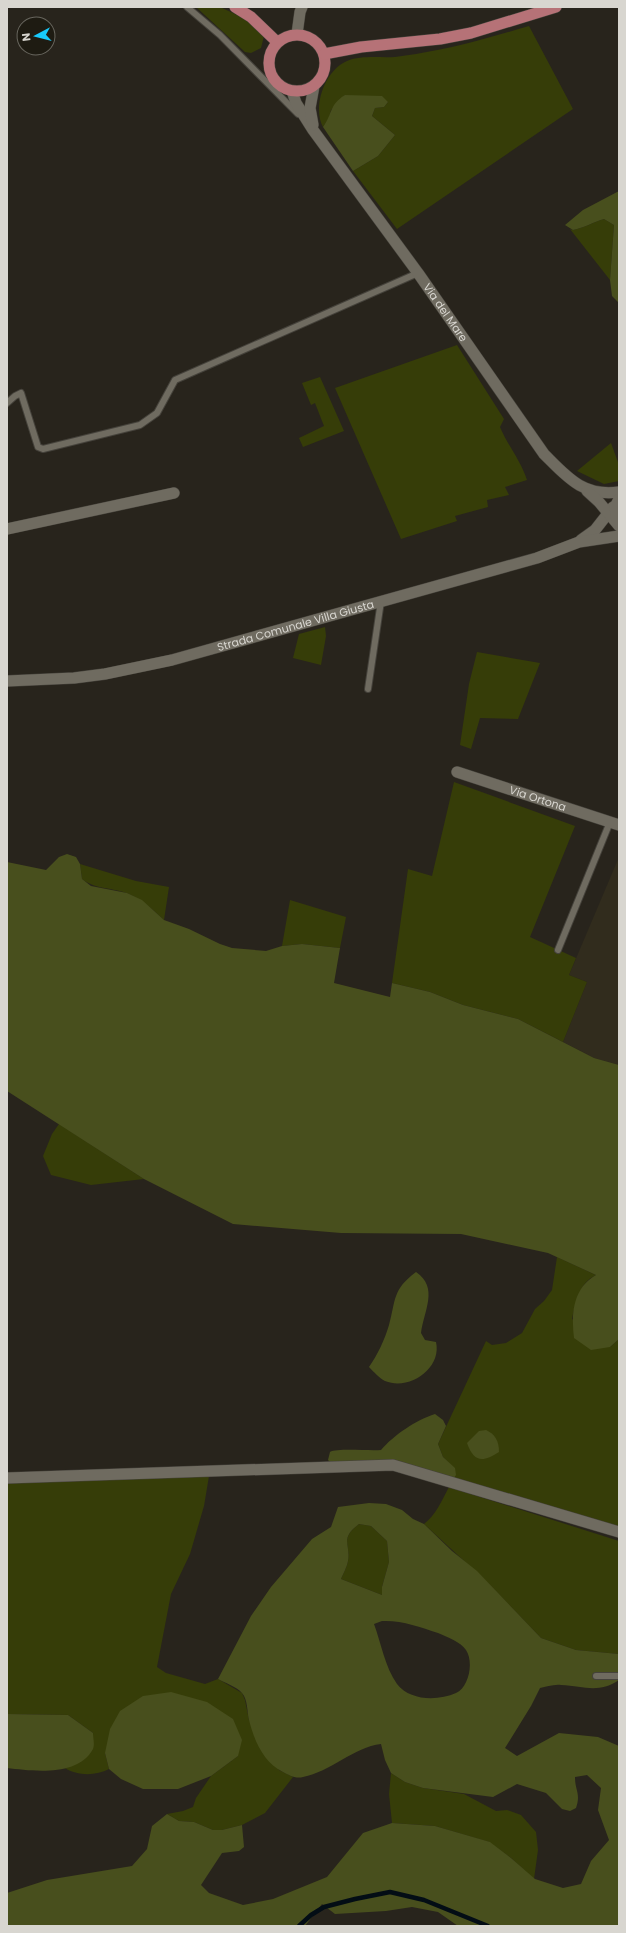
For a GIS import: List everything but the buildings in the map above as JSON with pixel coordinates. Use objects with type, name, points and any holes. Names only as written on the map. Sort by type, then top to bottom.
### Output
[{"type":"main road","points":[[235,7],[251,17],[277,42]]},
{"type":"main road","points":[[324,54],[361,47],[432,40],[459,35],[556,7]]},
{"type":"main road","points":[[297,34],[311,38],[321,47],[324,54],[325,70],[321,78],[314,86],[302,91],[292,91],[279,85],[270,72],[269,56],[277,42],[283,38],[297,34]]},
{"type":"street","points":[[297,34],[302,7]]},
{"type":"street","name":"Via del Mare","points":[[314,86],[310,108],[314,130]]},
{"type":"street","name":"Via del Mare","points":[[292,91],[296,103],[314,130],[418,273],[544,454],[569,479],[597,499],[619,526]]},
{"type":"street","points":[[583,488],[618,497]]},
{"type":"street","points":[[7,529],[174,493]]},
{"type":"street","points":[[579,542],[595,530],[609,514],[618,497]]},
{"type":"street","points":[[618,497],[614,514],[619,526]]},
{"type":"street","points":[[579,542],[619,536]]},
{"type":"street","name":"Strada Comunale Villa Giusta","points":[[7,681],[74,678],[109,674],[172,660],[537,558],[579,542]]},
{"type":"street","name":"Via Ortona","points":[[457,772],[614,824]]},
{"type":"street","points":[[7,1478],[393,1464],[619,1532]]},
{"type":"lane","points":[[187,7],[220,35],[314,130]]},
{"type":"lane","points":[[7,403],[15,396],[21,394],[38,447],[43,449],[140,425],[157,413],[175,380],[418,273]]},
{"type":"lane","points":[[368,689],[381,601]]},
{"type":"lane","points":[[558,950],[614,824]]},
{"type":"lane","points":[[596,1676],[619,1676]]},
{"type":"shaded area","points":[[619,857],[619,1065],[594,1058],[563,1042],[587,982],[569,975]]},
{"type":"green space","points":[[196,7],[220,7],[248,20],[264,36],[261,48],[251,53],[245,52]]},
{"type":"green space","points":[[529,26],[573,109],[397,229],[353,171],[378,156],[395,135],[372,116],[375,108],[384,107],[388,102],[345,95],[331,110],[329,118],[323,127],[319,110],[320,100],[332,72],[347,61],[353,59],[365,57],[395,57],[431,52]]},
{"type":"green space","points":[[345,95],[382,96],[388,102],[384,107],[375,108],[372,116],[395,135],[378,156],[353,171],[323,127],[336,102]]},
{"type":"green space","points":[[619,191],[619,303],[612,296],[610,280],[614,225],[604,219],[573,230],[565,225],[583,210]]},
{"type":"green space","points":[[604,219],[614,225],[610,280],[570,229],[577,229]]},
{"type":"green space","points":[[457,345],[504,419],[500,427],[527,480],[505,487],[509,495],[487,500],[488,507],[455,516],[457,521],[401,539],[335,388]]},
{"type":"green space","points":[[320,377],[344,431],[303,447],[299,438],[324,426],[315,403],[311,405],[302,383]]},
{"type":"green space","points":[[611,443],[619,465],[619,481],[604,484],[577,471]]},
{"type":"green space","points":[[325,627],[326,636],[321,665],[293,658],[299,634]]},
{"type":"green space","points":[[477,652],[540,663],[518,719],[480,718],[471,749],[460,745],[469,684]]},
{"type":"green space","points":[[454,782],[575,826],[530,937],[576,958],[569,975],[587,982],[563,1042],[518,1019],[463,1005],[430,992],[392,983],[408,869],[432,876]]},
{"type":"green space","points":[[67,854],[76,857],[80,864],[82,879],[91,886],[127,893],[142,900],[164,920],[189,929],[220,944],[232,948],[266,951],[282,946],[302,944],[340,948],[334,983],[390,997],[392,983],[430,992],[463,1005],[518,1019],[594,1058],[619,1065],[619,1339],[610,1347],[591,1350],[574,1338],[573,1320],[575,1302],[582,1287],[588,1280],[596,1275],[548,1253],[461,1234],[341,1233],[233,1224],[144,1179],[7,1091],[7,862],[46,870],[59,857]]},
{"type":"green space","points":[[80,864],[136,881],[169,887],[164,920],[134,896],[87,883],[82,879]]},
{"type":"green space","points":[[290,900],[346,917],[340,948],[302,944],[282,946]]},
{"type":"green space","points":[[59,1124],[144,1179],[91,1185],[51,1175],[43,1156],[52,1134]]},
{"type":"green space","points":[[557,1257],[596,1275],[590,1278],[582,1288],[572,1319],[610,1347],[619,1339],[619,1529],[453,1479],[455,1469],[443,1457],[438,1444],[486,1341],[492,1345],[506,1343],[522,1333],[535,1309],[544,1301],[552,1290]]},
{"type":"green space","points":[[416,1272],[423,1278],[427,1285],[428,1292],[427,1308],[421,1333],[425,1340],[436,1342],[437,1352],[429,1368],[414,1380],[404,1383],[385,1381],[369,1367],[378,1353],[385,1336],[396,1296],[408,1278]]},
{"type":"green space","points":[[435,1414],[443,1420],[446,1426],[438,1444],[443,1457],[455,1468],[456,1475],[453,1479],[412,1466],[330,1462],[328,1460],[330,1452],[334,1451],[381,1450],[392,1439],[406,1429],[420,1420]]},
{"type":"green space","points":[[486,1430],[496,1438],[499,1452],[488,1458],[479,1459],[473,1454],[467,1443],[479,1431]]},
{"type":"green space","points":[[209,1476],[204,1506],[190,1554],[171,1594],[157,1667],[166,1673],[205,1684],[218,1679],[242,1693],[249,1720],[279,1770],[293,1777],[265,1813],[242,1825],[222,1830],[213,1830],[194,1822],[179,1821],[167,1814],[183,1811],[193,1807],[196,1798],[211,1776],[238,1756],[105,1753],[109,1769],[93,1774],[75,1773],[65,1768],[87,1756],[92,1747],[93,1733],[68,1715],[7,1714],[7,1482]]},
{"type":"green space","points":[[449,1487],[619,1541],[619,1654],[576,1650],[541,1638],[487,1582],[424,1524],[435,1512]]},
{"type":"green space","points":[[369,1503],[386,1504],[402,1510],[413,1519],[424,1524],[452,1551],[477,1571],[541,1638],[576,1650],[619,1654],[619,1680],[611,1684],[597,1688],[553,1685],[540,1688],[531,1706],[505,1748],[517,1756],[559,1733],[598,1737],[619,1746],[619,1926],[458,1926],[438,1912],[412,1907],[386,1911],[335,1914],[322,1904],[305,1926],[7,1926],[7,1893],[47,1880],[132,1866],[147,1849],[152,1826],[167,1814],[179,1821],[194,1822],[213,1830],[222,1830],[242,1825],[244,1847],[239,1851],[222,1853],[201,1885],[209,1893],[243,1905],[273,1899],[327,1877],[363,1833],[392,1823],[435,1826],[490,1842],[535,1879],[563,1888],[581,1884],[591,1861],[609,1840],[598,1810],[601,1788],[587,1775],[575,1777],[578,1795],[577,1803],[576,1808],[570,1811],[562,1809],[546,1793],[517,1784],[493,1797],[423,1788],[405,1782],[391,1773],[385,1760],[381,1744],[371,1746],[352,1754],[323,1770],[300,1777],[295,1777],[276,1768],[260,1750],[251,1728],[244,1696],[237,1689],[218,1679],[251,1616],[271,1587],[312,1539],[331,1527],[338,1507]],"holes":[[[359,1524],[371,1526],[387,1541],[389,1562],[382,1587],[382,1595],[341,1579],[348,1561],[349,1555],[347,1542],[349,1534]],[[382,1621],[417,1626],[454,1640],[464,1647],[470,1661],[470,1667],[467,1680],[460,1690],[449,1696],[433,1698],[425,1698],[409,1694],[403,1690],[397,1684],[389,1670],[374,1624]]]},
{"type":"green space","points":[[359,1524],[371,1526],[387,1541],[389,1562],[382,1587],[382,1595],[341,1579],[348,1561],[349,1555],[347,1542],[349,1534]]},
{"type":"green space","points":[[171,1692],[207,1702],[233,1719],[242,1740],[238,1756],[211,1776],[178,1789],[143,1789],[121,1779],[109,1769],[105,1753],[110,1729],[120,1711],[143,1696]]},
{"type":"green space","points":[[7,1714],[68,1715],[93,1733],[94,1747],[86,1758],[77,1764],[66,1768],[42,1771],[7,1768]]},
{"type":"green space","points":[[391,1773],[405,1782],[423,1788],[464,1794],[496,1811],[507,1810],[521,1815],[536,1832],[538,1850],[534,1879],[511,1858],[489,1842],[435,1826],[392,1823],[389,1794]]},
{"type":"waterway","points":[[299,1926],[311,1915],[324,1907],[390,1892],[424,1900],[488,1926]]}]
